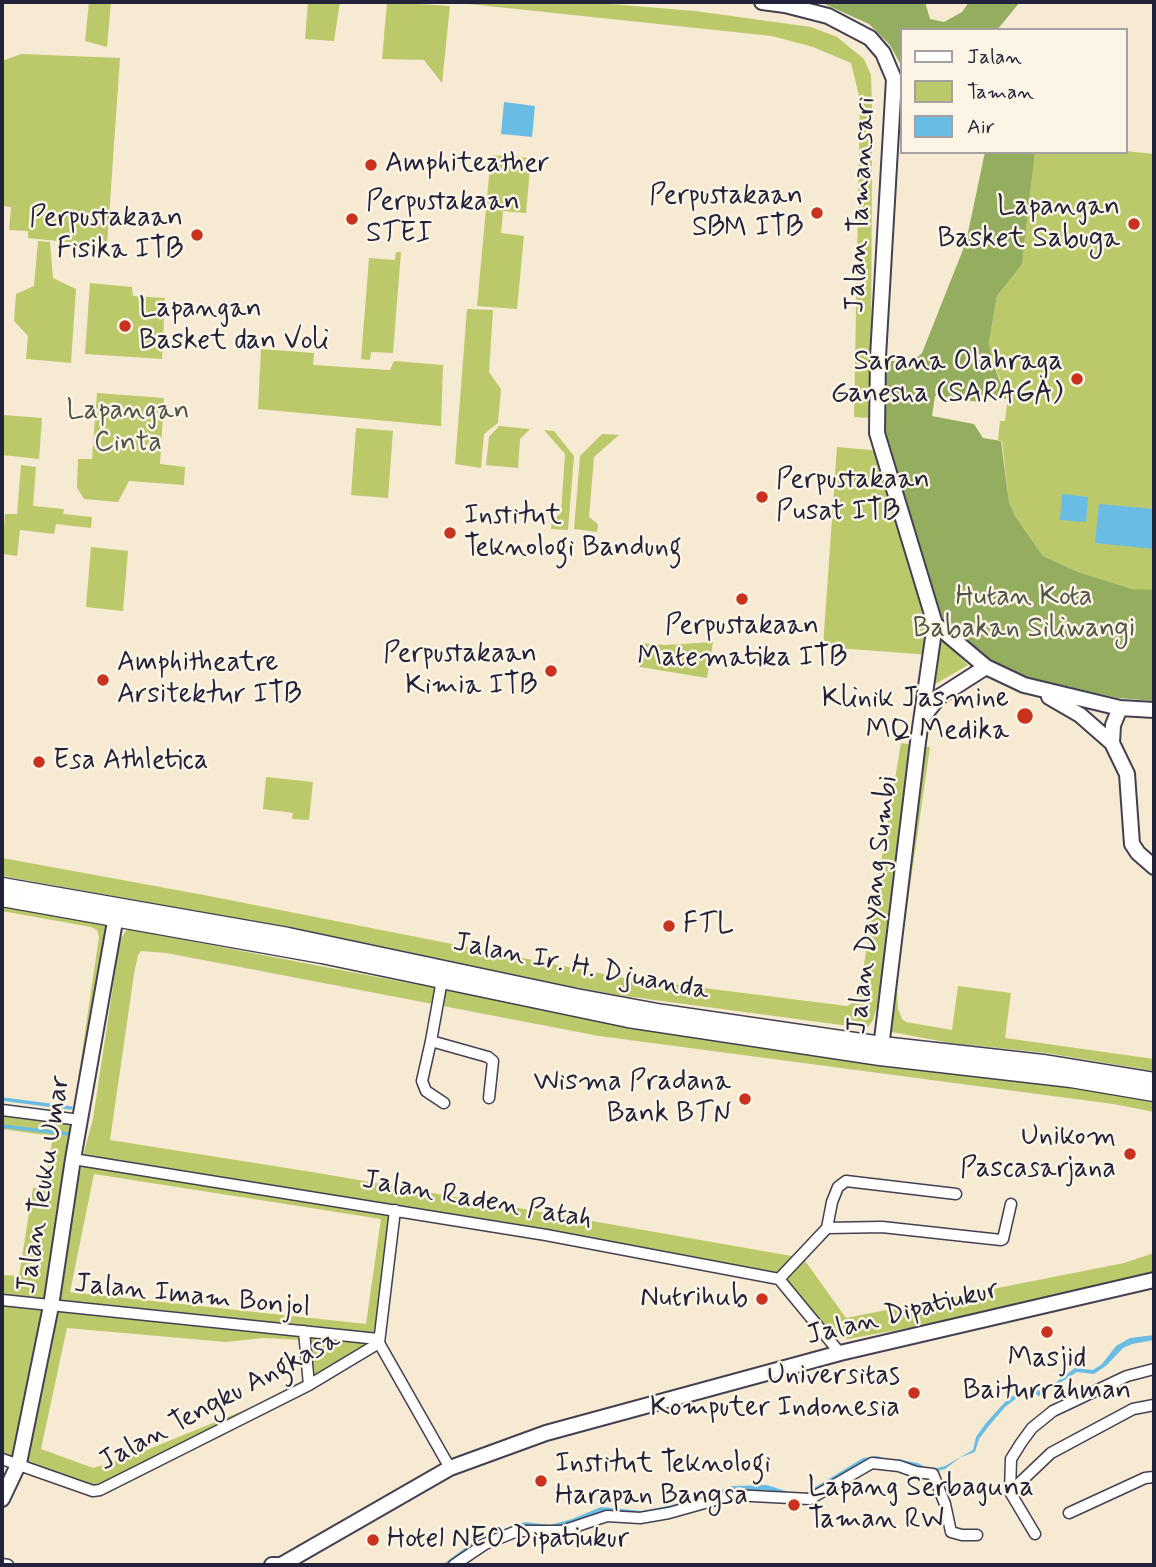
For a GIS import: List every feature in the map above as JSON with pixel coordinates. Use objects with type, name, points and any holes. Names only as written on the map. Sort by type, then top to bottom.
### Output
[{"type":"main road","name":"Jalan Tamansari","points":[[762,2],[828,16],[870,38],[883,53],[894,79],[876,424],[881,451],[935,624]]},
{"type":"main road","points":[[935,624],[986,667],[1080,715],[1112,743],[1127,774],[1132,844],[1154,867]]},
{"type":"main road","name":"Jalan Dayang Sumbi","points":[[881,1051],[935,624]]},
{"type":"main road","points":[[922,719],[939,697],[986,667]]},
{"type":"main road","points":[[1024,685],[1120,708],[1154,710]]},
{"type":"main road","points":[[1112,743],[1113,725],[1120,708]]},
{"type":"main road","name":"Jalan Ir. H. Djuanda","points":[[2,886],[117,911],[287,942],[711,1032],[881,1051],[1154,1093]]},
{"type":"main road","name":"Jalan Ir. H. Djuanda","points":[[2,898],[117,911]]},
{"type":"main road","name":"Jalan Teuku Umar","points":[[2,1499],[19,1463],[51,1306],[73,1159],[117,911]]},
{"type":"main road","name":"Jalan Ir. H. Djuanda","points":[[287,942],[442,980],[532,993]]},
{"type":"main road","name":"Jalan Ir. H. Djuanda","points":[[574,1002],[761,1027],[881,1051],[1043,1063],[1154,1081]]},
{"type":"main road","name":"Jalan Dipatiukur","points":[[272,1565],[281,1565],[450,1468],[546,1433],[840,1353],[1154,1280]]},
{"type":"street","points":[[442,980],[422,1081],[426,1091],[444,1103]]},
{"type":"street","points":[[431,1041],[488,1057],[493,1061],[489,1098]]},
{"type":"street","points":[[2,1110],[80,1120]]},
{"type":"street","name":"Jalan Raden Patah","points":[[73,1159],[546,1235],[779,1279]]},
{"type":"street","points":[[840,1353],[779,1279],[827,1228],[838,1187],[846,1181],[956,1194]]},
{"type":"street","points":[[827,1228],[882,1227],[1001,1240],[1011,1204]]},
{"type":"street","points":[[396,1210],[378,1341],[450,1468]]},
{"type":"street","name":"Jalan Imam Bonjol","points":[[2,1300],[378,1341]]},
{"type":"street","points":[[304,1331],[309,1385]]},
{"type":"street","name":"Jalan Tengku Angkasa","points":[[2,1459],[93,1491],[100,1490],[309,1385],[378,1341]]},
{"type":"street","points":[[1035,1534],[1010,1492],[1012,1459],[1032,1428],[1053,1412],[1127,1376],[1154,1368]]},
{"type":"street","points":[[1010,1492],[1051,1453],[1133,1409],[1154,1405]]},
{"type":"street","points":[[454,1565],[485,1544],[517,1531],[562,1531],[607,1516],[640,1518],[659,1515],[733,1495],[810,1499],[872,1463],[899,1466],[934,1475],[945,1504],[951,1532],[977,1535]]},
{"type":"street","points":[[1069,1513],[1145,1478],[1154,1477]]},
{"type":"street","points":[[2,1564],[8,1565]]},
{"type":"green space","points":[[89,2],[111,2],[107,47],[85,41]]},
{"type":"green space","points":[[308,2],[340,2],[334,41],[305,39]]},
{"type":"green space","points":[[387,2],[450,6],[442,83],[424,60],[382,59]]},
{"type":"green space","points":[[450,2],[586,2],[695,11],[811,27],[837,37],[864,59],[871,75],[872,108],[871,418],[854,417],[860,100],[851,63],[813,47],[772,36]]},
{"type":"green space","points":[[820,2],[925,2],[930,19],[944,22],[962,12],[969,2],[1020,2],[999,28],[900,28],[900,63],[890,45],[869,24]]},
{"type":"green space","points":[[21,54],[120,58],[107,246],[28,238],[28,231],[9,230],[11,207],[2,206],[2,61]]},
{"type":"green space","name":"Sarana Olahraga Ganesha (SARAGA)","points":[[1128,151],[1154,154],[1154,590],[1131,590],[1078,572],[1043,556],[1015,516],[1009,502],[1002,441],[998,440],[1000,421],[1005,421],[1008,396],[992,361],[989,342],[997,296],[1022,263],[1035,154],[1128,154]]},
{"type":"green space","name":"Hutan Kota Babakan Siliwangi","points":[[985,154],[1035,154],[1022,264],[997,296],[989,342],[992,361],[1007,399],[981,396],[980,402],[935,396],[932,416],[974,424],[983,438],[1001,441],[1009,502],[1015,516],[1043,556],[1078,572],[1131,589],[1154,590],[1154,701],[1118,698],[1010,674],[982,661],[942,618],[885,434],[885,365],[889,361],[913,361],[922,353],[966,242]]},
{"type":"green space","points":[[491,155],[531,158],[526,213],[503,211],[501,233],[524,236],[517,309],[477,306]]},
{"type":"green space","points":[[38,241],[50,242],[53,278],[76,289],[71,363],[26,359],[28,336],[14,321],[16,294],[34,286]]},
{"type":"green space","points":[[396,252],[401,252],[393,353],[371,352],[370,360],[361,359],[369,258],[395,260]]},
{"type":"green space","name":"Lapangan Basket dan Voli","points":[[90,283],[132,287],[133,296],[165,298],[162,359],[85,354]]},
{"type":"green space","points":[[467,309],[493,310],[489,372],[501,389],[498,423],[484,434],[481,468],[455,464]]},
{"type":"green space","points":[[261,349],[314,353],[313,365],[390,370],[394,361],[443,365],[441,426],[258,409]]},
{"type":"green space","name":"Lapangan Cinta","points":[[97,393],[164,398],[160,464],[185,467],[184,485],[129,481],[118,502],[84,499],[77,488],[78,459],[92,459]]},
{"type":"green space","points":[[4,415],[42,418],[39,459],[2,455]]},
{"type":"green space","points":[[499,426],[530,429],[520,439],[518,468],[486,465],[489,437]]},
{"type":"green space","points":[[356,428],[393,431],[388,498],[351,495]]},
{"type":"green space","points":[[544,430],[554,431],[574,456],[568,530],[551,529],[552,521],[561,513],[565,454]]},
{"type":"green space","points":[[602,434],[619,435],[594,457],[589,517],[598,524],[597,532],[574,529],[580,456]]},
{"type":"green space","points":[[837,447],[881,451],[935,624],[931,655],[823,647]]},
{"type":"green space","points":[[21,465],[36,467],[33,506],[64,509],[63,514],[92,517],[91,528],[56,524],[54,534],[20,530],[17,556],[2,554],[5,514],[17,514]]},
{"type":"green space","points":[[91,547],[128,551],[123,611],[86,607]]},
{"type":"green space","points":[[940,638],[968,665],[932,686]]},
{"type":"green space","points":[[713,642],[707,678],[640,667],[638,643],[665,645]]},
{"type":"green space","points":[[901,743],[914,745],[879,999],[873,1020],[864,1028],[617,995],[457,965],[240,919],[2,876],[2,858],[624,978],[847,1006],[854,1002],[860,988]]},
{"type":"green space","points":[[919,746],[930,747],[900,956],[897,991],[898,1009],[902,1019],[952,1030],[958,986],[1011,993],[1005,1038],[1154,1059],[1154,1071],[1046,1053],[950,1043],[892,1032],[887,1024]]},
{"type":"green space","points":[[266,777],[313,782],[309,820],[292,819],[293,813],[263,809]]},
{"type":"green space","points":[[2,904],[108,922],[115,945],[89,1116],[73,1114],[99,937],[97,930],[2,911]]},
{"type":"green space","points":[[127,929],[539,1008],[1154,1096],[1154,1112],[1113,1104],[599,1036],[166,953],[141,951],[134,974],[110,1140],[324,1174],[803,1258],[846,1318],[1124,1263],[1154,1253],[1154,1274],[941,1322],[848,1339],[835,1337],[830,1333],[782,1276],[502,1224],[83,1156],[93,1119],[120,940]]},
{"type":"green space","points":[[2,1115],[88,1126],[49,1304],[2,1299],[2,1275],[19,1276],[33,1188],[45,1189],[53,1136],[2,1129]]},
{"type":"green space","points":[[83,1159],[395,1210],[376,1338],[52,1305]],"holes":[[[94,1174],[381,1219],[366,1324],[70,1292]]]},
{"type":"green space","points":[[2,1303],[48,1308],[16,1460],[2,1455]]},
{"type":"green space","points":[[52,1308],[304,1332],[304,1340],[263,1338],[226,1342],[67,1328],[41,1449],[93,1468],[132,1456],[252,1407],[309,1377],[306,1332],[373,1340],[314,1380],[119,1479],[92,1488],[20,1463]]},
{"type":"water","points":[[504,102],[535,106],[532,137],[501,134]]},
{"type":"water","points":[[1062,494],[1088,497],[1086,522],[1060,520]]},
{"type":"water","points":[[1099,504],[1154,509],[1154,549],[1095,543]]},
{"type":"water","points":[[1154,1335],[1154,1340],[1123,1348],[1094,1374],[1077,1372],[1039,1396],[1031,1391],[1022,1394],[1005,1407],[988,1427],[979,1439],[975,1452],[961,1457],[945,1469],[929,1473],[865,1462],[819,1488],[807,1498],[795,1498],[766,1490],[732,1492],[641,1515],[601,1513],[552,1530],[525,1528],[452,1565],[442,1565],[481,1536],[525,1522],[550,1525],[601,1507],[642,1511],[672,1505],[733,1486],[767,1485],[795,1494],[806,1493],[863,1458],[877,1456],[929,1470],[945,1466],[973,1450],[976,1437],[986,1423],[1019,1391],[1030,1387],[1039,1391],[1075,1368],[1093,1370],[1102,1364],[1116,1346],[1130,1338]]},
{"type":"waterway","points":[[2,1099],[71,1108]]},
{"type":"waterway","points":[[2,1126],[69,1134]]},
{"type":"waterway","points":[[898,1461],[918,1465],[926,1470]]},
{"type":"place","name":"Amphiteather","points":[[371,165]]},
{"type":"place","name":"Perpustakaan SBM ITB","points":[[817,213]]},
{"type":"place","name":"Perpustakaan STEI","points":[[352,219]]},
{"type":"place","name":"Lapangan Basket Sabuga","points":[[1134,224]]},
{"type":"place","name":"Perpustakaan Fisika ITB","points":[[197,235]]},
{"type":"place","name":"Lapangan Basket dan Voli","points":[[125,326]]},
{"type":"place","name":"Sarana Olahraga Ganesha (SARAGA)","points":[[1077,379]]},
{"type":"place","name":"Perpustakaan Pusat ITB","points":[[762,497]]},
{"type":"place","name":"Institut Teknologi Bandung","points":[[450,533]]},
{"type":"place","name":"Perpustakaan Matematika ITB","points":[[742,599]]},
{"type":"place","name":"Perpustakaan Kimia ITB","points":[[551,671]]},
{"type":"place","name":"Amphitheatre Arsitektur ITB","points":[[103,680]]},
{"type":"place","name":"Klinik Jasmine MQ Medika","points":[[1025,716]]},
{"type":"place","name":"Esa Athletica","points":[[39,762]]},
{"type":"place","name":"FTL","points":[[669,926]]},
{"type":"place","name":"Wisma Pradana Bank BTN","points":[[745,1099]]},
{"type":"place","name":"Unikom Pascasarjana","points":[[1130,1154]]},
{"type":"place","name":"Nutrihub","points":[[762,1299]]},
{"type":"place","name":"Masjid Baiturrahman","points":[[1047,1332]]},
{"type":"place","name":"Universitas Komputer Indonesia","points":[[914,1393]]},
{"type":"place","name":"Institut Teknologi Harapan Bangsa","points":[[541,1481]]},
{"type":"place","name":"Lapang Serbaguna Taman RW","points":[[794,1505]]},
{"type":"place","name":"Hotel NEO Dipatiukur","points":[[373,1540]]}]
